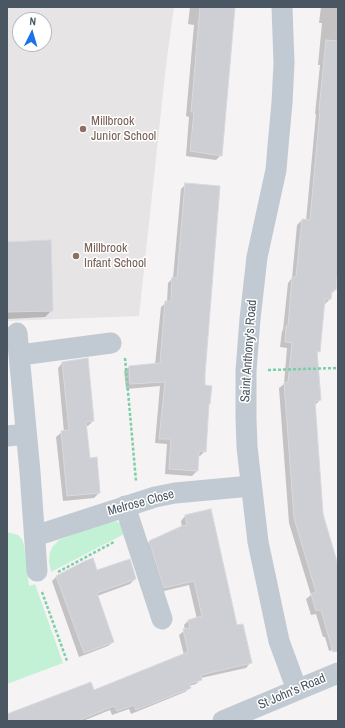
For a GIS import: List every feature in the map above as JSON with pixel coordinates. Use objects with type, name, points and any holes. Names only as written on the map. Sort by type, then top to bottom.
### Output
[{"type":"street","name":"Saint Anthony's Road","points":[[282,7],[284,63],[282,103],[276,170],[257,257],[246,371],[246,418],[247,447],[258,542],[279,641],[297,690]]},
{"type":"street","points":[[17,334],[20,354],[16,435],[35,536],[44,573]]},
{"type":"street","points":[[20,354],[118,350]]},
{"type":"street","name":"Melrose Close","points":[[35,536],[131,504],[175,493],[251,486]]},
{"type":"street","points":[[131,504],[133,532],[162,619]]},
{"type":"street","name":"St John's Road","points":[[223,721],[338,673]]},
{"type":"path","points":[[118,350],[131,504]]},
{"type":"path","points":[[246,371],[338,368]]},
{"type":"path","points":[[44,573],[58,572],[133,532]]},
{"type":"shaded area","name":"Millbrook Junior School","points":[[7,7],[174,7],[166,65],[139,316],[7,321]]},
{"type":"green space","points":[[113,519],[122,525],[126,533],[51,572],[49,561],[50,552],[59,540]]},
{"type":"green space","points":[[7,532],[18,535],[22,539],[29,586],[35,584],[63,663],[7,684]]},
{"type":"building","points":[[200,7],[235,7],[222,156],[190,151],[194,112],[191,112]]},
{"type":"building","points":[[326,40],[338,41],[338,267],[336,290],[332,290],[331,299],[325,299],[320,352],[317,351],[321,400],[315,401],[323,514],[338,565],[338,651],[333,652],[321,610],[316,611],[311,594],[316,592],[294,518],[284,383],[288,382],[292,343],[285,342],[286,326],[288,326],[292,277],[296,277],[302,219],[310,220]]},
{"type":"building","points":[[185,183],[220,186],[205,374],[205,385],[212,386],[209,404],[206,452],[199,451],[198,471],[169,469],[171,439],[159,439],[165,382],[130,384],[129,366],[160,363],[165,301],[171,301],[172,277],[177,278]]},
{"type":"building","points":[[51,240],[53,311],[7,312],[7,242]]},
{"type":"building","points":[[88,358],[94,421],[86,422],[90,458],[97,457],[100,493],[67,496],[61,431],[69,430],[62,362]]},
{"type":"building","points":[[211,509],[237,625],[243,624],[252,663],[201,675],[202,680],[189,684],[191,688],[136,710],[134,705],[117,711],[114,706],[77,721],[7,721],[7,714],[91,682],[94,690],[188,652],[183,629],[190,628],[188,620],[202,616],[194,581],[164,588],[149,541],[187,525],[185,515]]},
{"type":"building","points":[[93,558],[97,570],[130,559],[136,579],[97,593],[114,642],[84,653],[56,576]]},
{"type":"place","name":"Millbrook Junior School","points":[[83,129]]},
{"type":"place","name":"Millbrook Infant School","points":[[76,256]]}]
